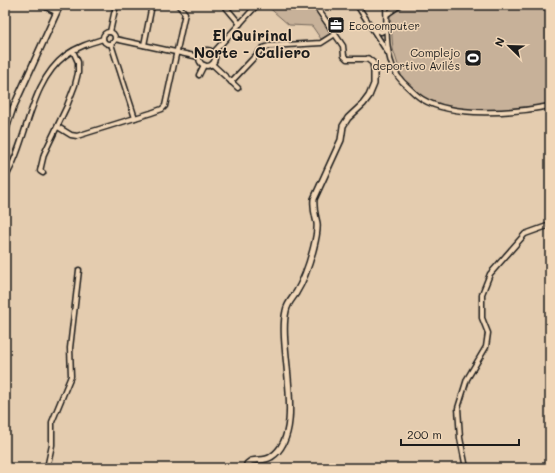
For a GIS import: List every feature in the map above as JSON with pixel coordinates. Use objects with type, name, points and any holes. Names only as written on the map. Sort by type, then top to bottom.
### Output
[{"type":"street","points":[[42,5],[58,9]]},
{"type":"street","points":[[52,5],[58,9]]},
{"type":"street","points":[[110,32],[116,5]]},
{"type":"street","points":[[144,45],[152,5]]},
{"type":"street","points":[[58,127],[71,135],[77,136],[162,109],[165,106],[185,13],[178,5]]},
{"type":"street","points":[[224,5],[240,24]]},
{"type":"street","points":[[213,54],[258,5]]},
{"type":"street","points":[[247,467],[247,464],[251,461],[262,461],[278,453],[284,443],[290,414],[285,337],[286,311],[309,264],[317,236],[317,224],[313,207],[314,199],[341,140],[343,126],[348,118],[369,96],[374,84],[373,63],[368,59],[347,60],[344,56],[343,46],[315,5]]},
{"type":"street","points":[[357,5],[389,55]]},
{"type":"street","points":[[386,5],[389,55],[392,66],[404,84],[422,99],[458,111],[519,111],[550,106]]},
{"type":"street","points":[[387,14],[400,5]]},
{"type":"street","points":[[5,132],[13,108],[58,9]]},
{"type":"street","points":[[371,26],[381,32],[385,30],[387,25]]},
{"type":"street","points":[[110,32],[114,35],[115,39]]},
{"type":"street","points":[[5,178],[12,167],[31,112],[48,74],[59,62],[73,51],[103,39],[104,34],[110,32]]},
{"type":"street","points":[[232,82],[263,48],[269,46],[321,43],[335,34]]},
{"type":"street","points":[[103,39],[106,43],[110,44],[135,118]]},
{"type":"street","points":[[115,39],[200,57]]},
{"type":"street","points":[[110,44],[114,42],[115,39]]},
{"type":"street","points":[[41,165],[48,144],[58,127],[67,106],[78,73],[78,62],[73,51]]},
{"type":"street","points":[[202,52],[211,52],[213,54],[215,58],[212,64],[208,66],[204,65],[200,61],[202,52]]},
{"type":"street","points":[[212,64],[238,88]]},
{"type":"street","points":[[199,75],[204,65]]},
{"type":"street","points":[[5,174],[12,167]]},
{"type":"street","points":[[466,468],[460,438],[458,408],[466,379],[486,348],[488,333],[482,318],[482,294],[490,274],[525,234],[550,225]]},
{"type":"street","points":[[47,468],[52,445],[52,422],[71,376],[70,348],[79,270]]},
{"type":"shaded area","points":[[266,5],[312,5],[331,33],[321,39],[312,26],[289,25]]},
{"type":"shaded area","name":"Complejo deportivo Avilés","points":[[404,5],[545,5],[550,7],[550,106],[513,111],[458,111],[422,99],[404,84],[393,49],[390,14]]},
{"type":"place","name":"Ecocomputer","points":[[336,25]]},
{"type":"place","name":"Complejo deportivo Avilés","points":[[473,58]]},
{"type":"district","name":"El Quirinal Norte - Caliero","points":[[252,44]]}]
